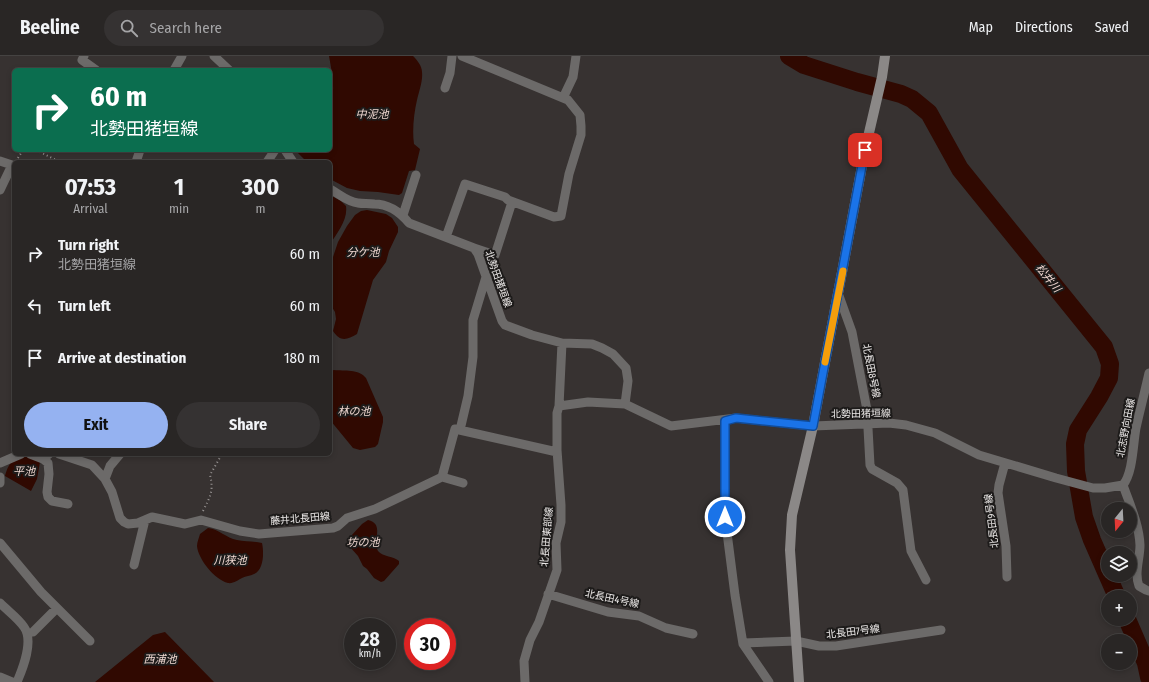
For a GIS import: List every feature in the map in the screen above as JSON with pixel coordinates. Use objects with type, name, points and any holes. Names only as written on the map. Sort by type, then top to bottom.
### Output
[{"type":"street","points":[[84,56],[82,60],[93,68]]},
{"type":"street","points":[[175,68],[182,56]]},
{"type":"street","points":[[214,56],[227,68]]},
{"type":"street","points":[[445,88],[450,73],[452,56]]},
{"type":"street","points":[[446,237],[465,184],[505,197],[512,202],[554,216],[561,216],[569,174],[581,135],[580,115],[568,100],[462,56]]},
{"type":"street","points":[[563,98],[573,77],[576,56]]},
{"type":"street","points":[[799,682],[790,550],[792,515],[813,426],[865,150],[882,77],[885,56]]},
{"type":"street","points":[[0,161],[12,165],[0,190]]},
{"type":"street","points":[[403,215],[416,175]]},
{"type":"street","name":"北勢田猪垣線","points":[[332,190],[352,202],[380,204],[391,208],[403,215],[409,223],[474,248],[478,254],[502,321],[505,325],[532,335],[562,343],[592,344],[613,354],[626,368],[628,381],[625,404],[672,426],[725,421],[736,418],[813,426],[889,423],[923,429],[979,455],[1093,488],[1123,485]]},
{"type":"street","points":[[474,248],[495,255],[512,202]]},
{"type":"street","points":[[460,430],[468,396],[473,357],[473,320],[486,277]]},
{"type":"street","name":"北長田8号線","points":[[838,293],[852,332],[867,410],[869,424],[870,465],[872,469],[897,483],[903,490],[911,551],[926,580]]},
{"type":"street","name":"北長田東部線","points":[[525,682],[524,661],[530,640],[539,622],[556,570],[556,543],[561,522],[557,452],[557,413],[559,406],[562,343]]},
{"type":"street","name":"北志野向田線","points":[[1123,485],[1127,480],[1136,428],[1149,373]]},
{"type":"street","points":[[559,406],[588,402],[625,404]]},
{"type":"street","points":[[725,421],[725,517],[735,595],[743,643],[768,682]]},
{"type":"street","points":[[464,483],[442,477],[455,429],[557,452]]},
{"type":"street","points":[[0,463],[16,456]]},
{"type":"street","name":"藤井北長田線","points":[[65,456],[92,465],[105,479],[112,492],[120,518],[124,522],[133,524],[152,517],[185,524],[202,520],[240,532],[259,534],[333,528],[338,526],[347,518],[374,509],[442,477]]},
{"type":"street","points":[[105,479],[110,466],[118,456]]},
{"type":"street","points":[[46,457],[49,474],[47,492],[48,497],[52,501],[68,504]]},
{"type":"street","name":"北長田9号線","points":[[1005,463],[998,493],[1006,546],[1007,577]]},
{"type":"street","points":[[0,477],[0,483]]},
{"type":"street","points":[[1123,485],[1138,527],[1140,546],[1136,580],[1139,586],[1149,590]]},
{"type":"street","points":[[134,566],[145,520]]},
{"type":"street","points":[[0,543],[57,608],[90,641]]},
{"type":"street","name":"北長田4号線","points":[[548,594],[608,612],[639,616],[666,628],[693,634]]},
{"type":"street","points":[[1,606],[24,628],[27,634],[27,651],[18,682]]},
{"type":"street","points":[[33,632],[57,608]]},
{"type":"street","name":"北長田7号線","points":[[743,643],[796,641],[819,646],[836,646],[942,630]]},
{"type":"street","points":[[0,677],[12,682]]},
{"type":"path","points":[[40,152],[56,160]]},
{"type":"path","points":[[198,521],[212,493],[210,475],[221,456]]},
{"type":"water","name":"中泥池","points":[[329,56],[413,56],[418,61],[422,70],[422,79],[415,110],[413,133],[414,144],[420,149],[415,170],[409,171],[402,193],[399,195],[360,191],[347,188],[332,180],[332,160],[305,160],[297,152],[332,152],[333,88]]},
{"type":"water","points":[[332,196],[346,206],[344,221],[332,241]]},
{"type":"water","name":"分ケ池","points":[[367,210],[386,214],[392,218],[398,227],[398,232],[389,251],[386,262],[373,280],[357,334],[350,338],[344,339],[338,337],[333,331],[336,319],[335,312],[332,307],[332,260],[338,242],[347,226],[355,215],[361,211]]},
{"type":"water","name":"林の池","points":[[332,370],[355,372],[366,378],[383,417],[378,444],[375,447],[360,450],[353,448],[332,422]]},
{"type":"water","name":"平池","points":[[30,456],[40,462],[37,479],[31,491],[5,476],[12,461]]},
{"type":"water","name":"坊の池","points":[[368,520],[376,525],[376,542],[378,551],[399,561],[399,564],[384,581],[381,582],[374,578],[363,566],[358,556],[350,547],[349,543],[351,536]]},
{"type":"water","name":"川狭池","points":[[208,528],[240,541],[262,543],[263,551],[260,569],[252,575],[235,582],[228,583],[218,578],[200,557],[197,546],[200,534]]},
{"type":"water","name":"西浦池","points":[[165,632],[214,682],[95,682],[153,635]]},
{"type":"waterway","name":"松井川","points":[[789,56],[804,65],[901,94],[912,99],[929,113],[960,169],[1104,347],[1110,364],[1109,378],[1078,430],[1075,444],[1076,471],[1084,517],[1092,540],[1114,590]]},
{"type":"waterway","name":"松井川","points":[[1130,626],[1146,663],[1149,677]]},
{"type":"slow traffic","points":[[825,362],[843,271]]},
{"type":"route","points":[[725,517],[725,421],[736,418],[813,426],[865,150]]}]
